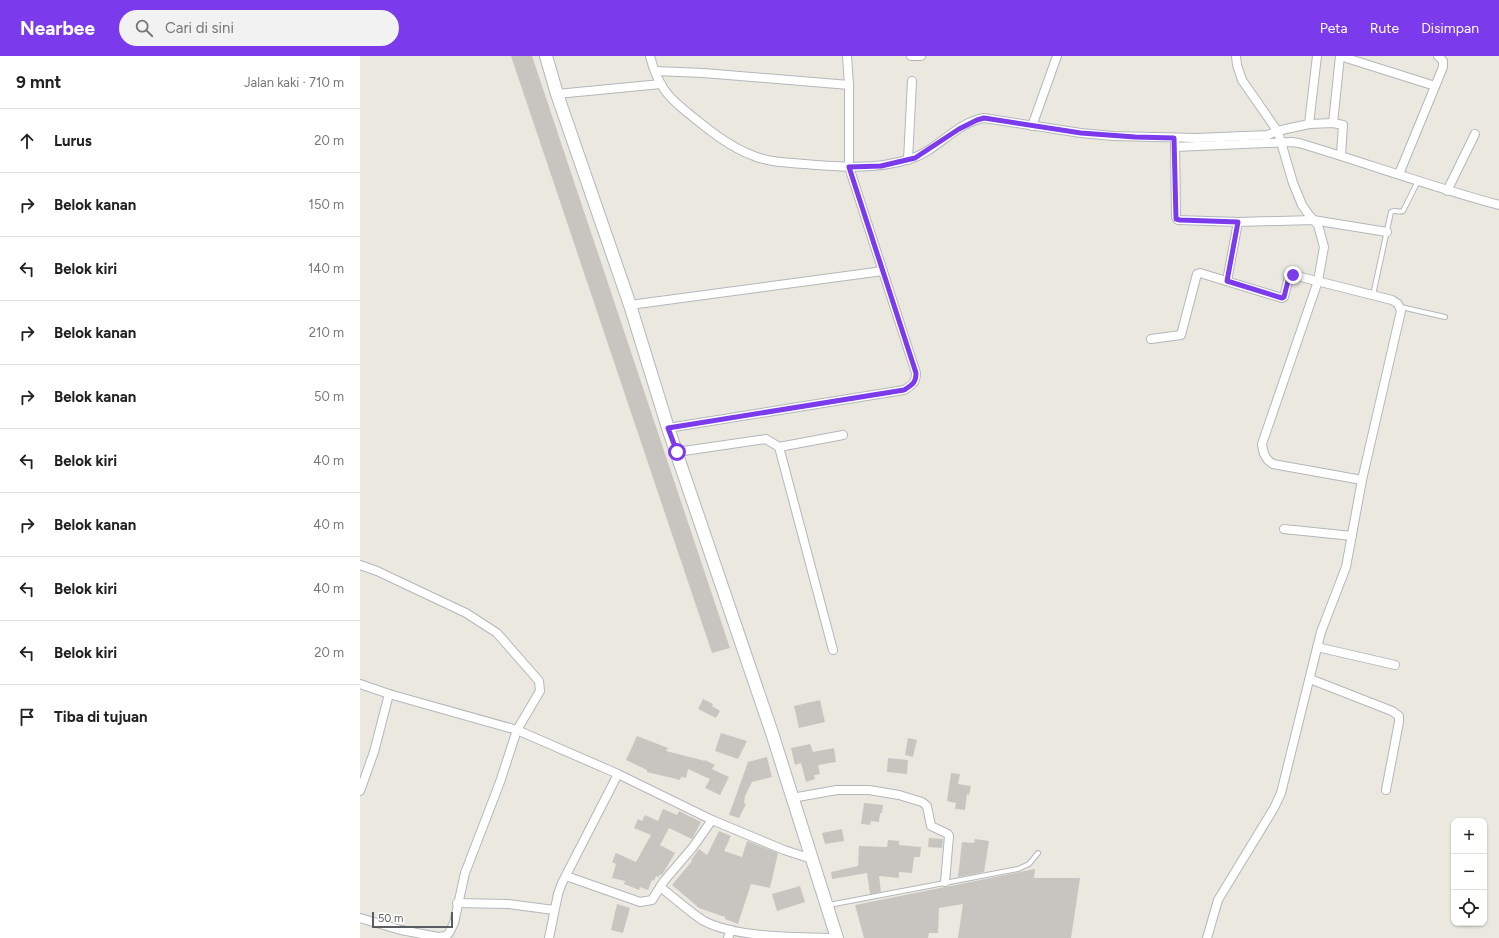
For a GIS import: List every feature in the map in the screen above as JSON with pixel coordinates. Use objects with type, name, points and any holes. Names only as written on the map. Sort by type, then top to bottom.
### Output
[{"type":"main road","points":[[546,56],[557,94],[630,305],[668,428],[792,798],[836,938]]},
{"type":"street","points":[[650,56],[664,90],[686,111],[710,130],[744,152],[755,157],[787,163],[849,167],[881,166],[908,160],[921,154],[959,129],[977,120],[993,119],[1081,133],[1175,142],[1279,136],[1309,124],[1332,123],[1343,125],[1344,127],[1340,155]]},
{"type":"street","points":[[668,428],[904,390],[916,380],[916,373],[849,167],[849,85],[847,56]]},
{"type":"street","points":[[911,56],[921,56]]},
{"type":"street","points":[[1032,126],[1057,56]]},
{"type":"street","points":[[1236,56],[1237,65],[1242,80],[1279,136],[1293,183],[1302,205],[1320,229],[1324,247],[1318,281],[1262,444],[1264,456],[1273,464],[1362,480]]},
{"type":"street","points":[[1309,124],[1317,56]]},
{"type":"street","points":[[1332,123],[1340,56],[1435,86]]},
{"type":"street","points":[[1399,174],[1443,67],[1443,61],[1438,56]]},
{"type":"street","points":[[655,71],[710,73],[849,85]]},
{"type":"street","points":[[908,160],[912,81]]},
{"type":"street","points":[[557,94],[661,84]]},
{"type":"street","points":[[1175,142],[1264,136],[1272,134],[1399,174],[1447,191],[1499,205]]},
{"type":"street","points":[[1447,191],[1475,134]]},
{"type":"street","points":[[1175,142],[1176,219],[1238,222],[1313,220],[1387,232]]},
{"type":"street","points":[[1227,281],[1238,222]]},
{"type":"street","points":[[630,305],[883,271]]},
{"type":"street","points":[[1151,339],[1181,335],[1197,274],[1202,273],[1282,298],[1284,297],[1289,277],[1291,275],[1392,300],[1401,307],[1391,359],[1362,480],[1346,567],[1323,626],[1288,769],[1278,801],[1218,900],[1207,938]]},
{"type":"street","points":[[677,452],[766,439],[779,447],[844,435]]},
{"type":"street","points":[[779,447],[833,650]]},
{"type":"street","points":[[1284,529],[1352,536]]},
{"type":"street","points":[[360,565],[466,613],[497,633],[540,680],[540,691],[517,730],[500,782],[464,873],[454,923],[451,930],[446,936],[438,937],[400,934],[360,918]]},
{"type":"street","points":[[1318,647],[1395,665]]},
{"type":"street","points":[[1310,680],[1392,711],[1399,716],[1386,790]]},
{"type":"street","points":[[360,684],[517,730],[618,774],[712,820],[784,850],[812,859]]},
{"type":"street","points":[[360,791],[374,752],[390,694]]},
{"type":"street","points":[[549,938],[558,894],[618,774]]},
{"type":"street","points":[[792,798],[837,790],[869,790],[899,795],[922,802],[927,806],[931,826],[948,834],[949,836],[946,882]]},
{"type":"street","points":[[566,876],[640,902],[652,900],[660,887],[712,820]]},
{"type":"street","points":[[660,887],[679,904],[704,921],[730,934],[836,938]]},
{"type":"street","points":[[457,903],[508,904],[554,910]]},
{"type":"lane","points":[[1372,295],[1391,212],[1394,210],[1401,212],[1403,210],[1419,181]]},
{"type":"lane","points":[[1401,307],[1444,317]]},
{"type":"lane","points":[[826,905],[1018,869],[1029,864],[1038,853]]},
{"type":"building","points":[[511,56],[532,56],[730,648],[712,653]]},
{"type":"building","points":[[703,699],[713,704],[712,706],[720,711],[716,718],[698,709]]},
{"type":"building","points":[[820,700],[825,722],[799,728],[794,706]]},
{"type":"building","points":[[721,733],[747,741],[738,759],[715,751]]},
{"type":"building","points":[[637,736],[668,748],[666,751],[705,760],[715,765],[712,769],[729,777],[720,795],[705,788],[710,779],[688,769],[686,778],[681,777],[680,780],[647,772],[647,770],[626,760]]},
{"type":"building","points":[[908,738],[917,740],[913,757],[905,755]]},
{"type":"building","points":[[810,744],[813,752],[834,748],[836,762],[818,765],[820,774],[814,775],[815,779],[806,782],[801,763],[795,765],[791,748]]},
{"type":"building","points":[[767,757],[772,777],[752,782],[745,796],[744,803],[746,804],[739,818],[729,815],[748,762]]},
{"type":"building","points":[[888,758],[908,760],[907,774],[887,772]]},
{"type":"building","points":[[951,773],[960,774],[958,784],[971,786],[969,795],[967,794],[965,810],[955,809],[956,803],[947,801]]},
{"type":"building","points":[[864,803],[883,805],[879,822],[871,821],[870,825],[861,824]]},
{"type":"building","points":[[663,809],[677,815],[679,811],[701,822],[692,839],[669,828],[660,845],[675,853],[662,875],[660,874],[659,877],[656,876],[654,881],[652,880],[648,890],[640,887],[639,890],[624,884],[625,881],[612,878],[616,864],[612,862],[616,853],[636,862],[651,835],[634,828],[638,819],[642,821],[645,815],[658,821]]},
{"type":"building","points":[[842,829],[844,841],[825,844],[822,833]]},
{"type":"building","points":[[719,831],[731,836],[724,851],[742,857],[747,841],[778,853],[770,888],[751,884],[738,924],[725,919],[725,917],[699,908],[672,885],[692,861],[691,860],[699,849],[707,855]]},
{"type":"building","points":[[929,838],[943,839],[942,848],[928,847]]},
{"type":"building","points":[[975,839],[989,841],[984,872],[958,877],[962,842],[974,843]]},
{"type":"building","points":[[888,840],[899,841],[899,845],[921,847],[920,857],[914,857],[912,873],[899,872],[899,878],[879,876],[881,892],[870,894],[867,873],[832,879],[831,872],[858,866],[859,846],[887,847]]},
{"type":"building","points":[[1035,869],[1034,878],[1080,878],[1071,938],[958,938],[963,904],[939,908],[938,933],[929,933],[928,938],[864,938],[855,905]]},
{"type":"building","points":[[800,886],[805,902],[777,911],[772,894]]},
{"type":"building","points":[[617,904],[630,908],[623,933],[611,930]]},
{"type":"route","points":[[677,452],[668,428],[904,390],[913,384],[916,380],[916,373],[849,167],[881,166],[915,158],[970,122],[984,118],[1081,133],[1113,136],[1174,138],[1176,219],[1238,222],[1227,281],[1283,298],[1289,277],[1293,275]]}]
